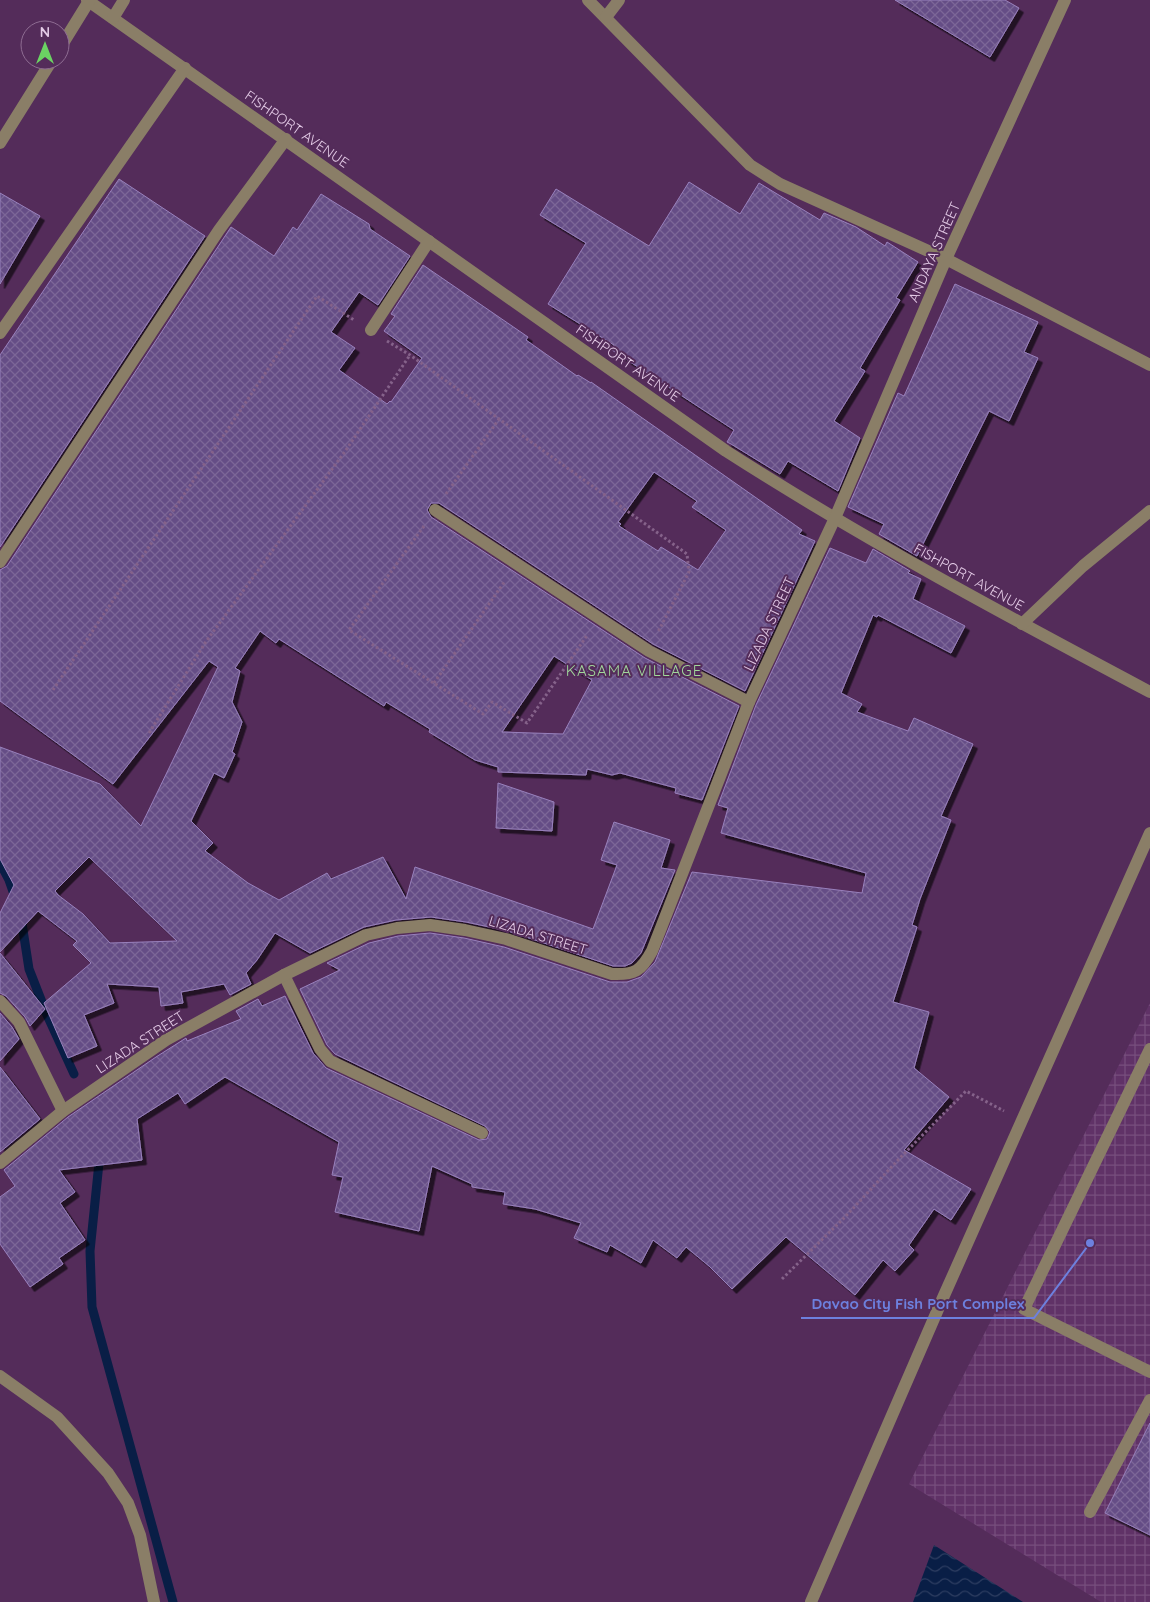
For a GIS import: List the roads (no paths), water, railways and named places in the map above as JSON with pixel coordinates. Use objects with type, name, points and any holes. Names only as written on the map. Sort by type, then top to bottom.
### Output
[{"type":"street","points":[[113,18],[124,0]]},
{"type":"street","points":[[588,0],[750,165],[780,184],[946,259],[1150,365]]},
{"type":"street","points":[[606,17],[619,0]]},
{"type":"street","name":"ANDAYA STREET","points":[[835,518],[946,259],[1065,0]]},
{"type":"street","points":[[70,31],[88,1]]},
{"type":"street","name":"FISHPORT AVENUE","points":[[88,1],[726,451],[835,518],[1022,624],[1150,692]]},
{"type":"street","points":[[0,333],[185,68]]},
{"type":"street","points":[[0,143],[46,70]]},
{"type":"street","points":[[0,562],[219,230],[286,139]]},
{"type":"street","points":[[371,330],[430,241]]},
{"type":"street","points":[[436,510],[649,651],[749,702]]},
{"type":"street","points":[[1022,624],[1083,566],[1150,511]]},
{"type":"street","name":"LIZADA STREET","points":[[0,1163],[63,1111],[166,1040],[284,975],[366,935],[397,928],[430,926],[465,930],[506,939],[612,974],[625,975],[638,972],[652,951],[749,702],[835,518]]},
{"type":"street","points":[[811,1602],[934,1318],[1150,833]]},
{"type":"street","points":[[284,975],[320,1049],[330,1061],[482,1134]]},
{"type":"street","points":[[0,1001],[19,1022],[63,1111]]},
{"type":"street","points":[[1150,1049],[1024,1309],[1150,1372]]},
{"type":"street","points":[[0,1376],[57,1416],[108,1473],[128,1504],[140,1535],[154,1602]]},
{"type":"street","points":[[1090,1512],[1150,1400]]},
{"type":"water","points":[[934,1545],[1023,1602],[913,1602]]},
{"type":"waterway","points":[[0,863],[9,880],[16,900]]},
{"type":"waterway","points":[[21,917],[29,969],[47,1015],[74,1074]]},
{"type":"waterway","points":[[100,1153],[90,1251],[92,1307],[173,1602]]},
{"type":"place","name":"Davao City Fish Port Complex","points":[[1090,1243]]},
{"type":"district","name":"KASAMA VILLAGE","points":[[634,671]]}]
